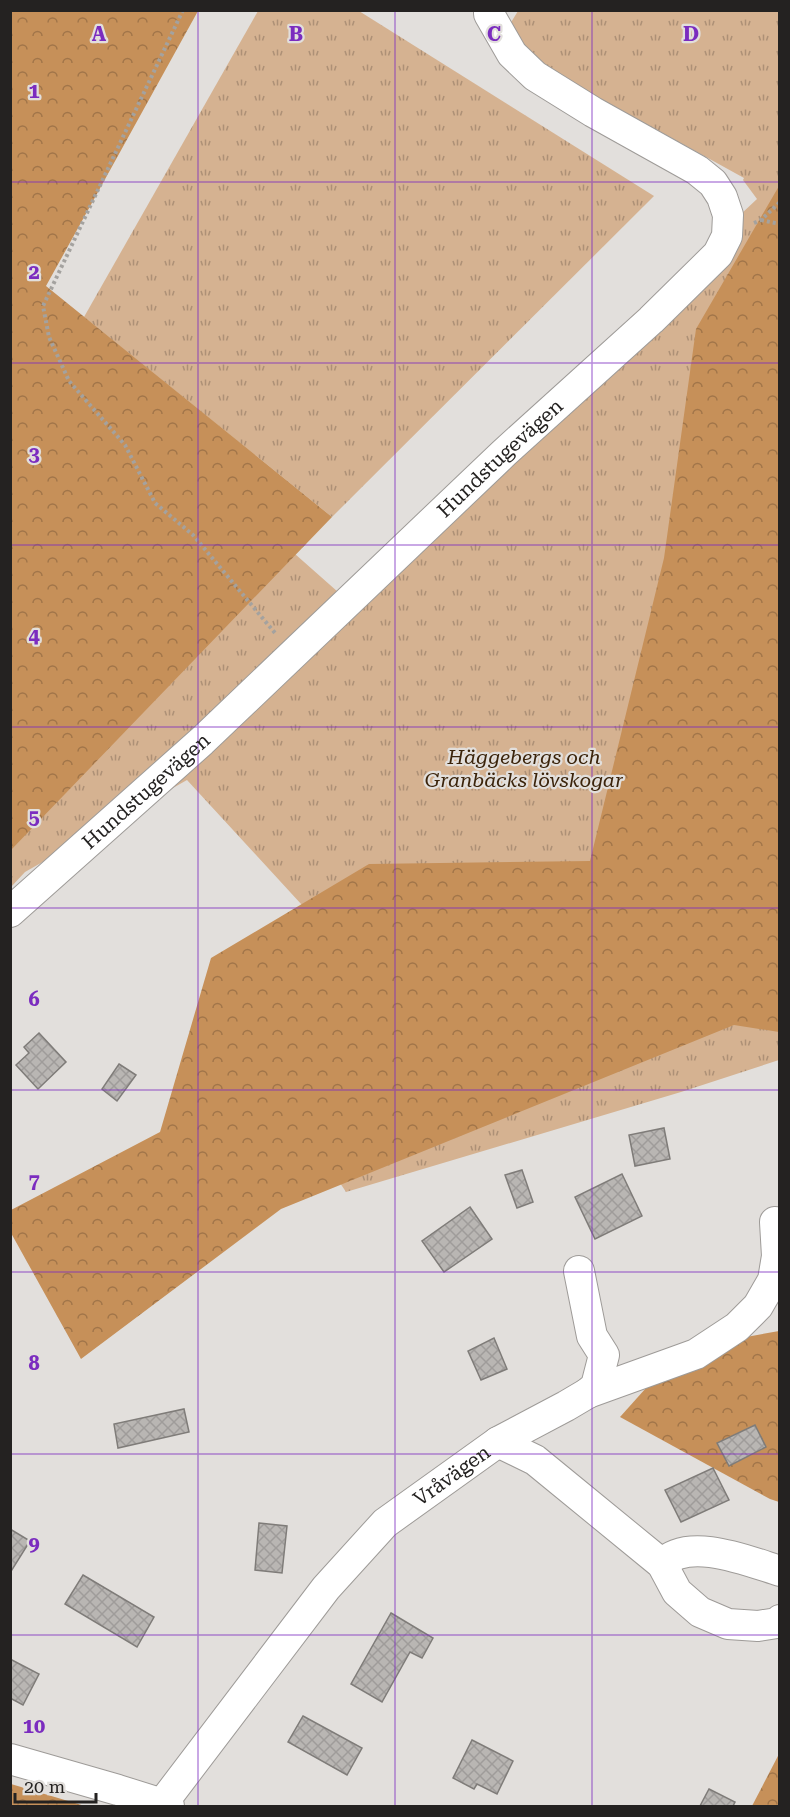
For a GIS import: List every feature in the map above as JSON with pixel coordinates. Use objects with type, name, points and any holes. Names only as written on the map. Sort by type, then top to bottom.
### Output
[{"type":"street","name":"Hundstugevägen","points":[[10,912],[202,741],[504,453],[718,254],[727,236],[728,215],[722,197],[713,183],[697,170],[534,76],[512,54],[489,14],[489,10]]},
{"type":"street","name":"Vråvägen","points":[[165,1805],[326,1588],[385,1523],[498,1442],[588,1393],[696,1354],[737,1327],[758,1306],[773,1280],[777,1256],[775,1221]]},
{"type":"street","points":[[579,1271],[592,1336],[604,1355],[596,1386],[588,1393]]},
{"type":"street","points":[[498,1442],[535,1460],[662,1564],[677,1592],[700,1612],[728,1624],[758,1626],[777,1623],[780,1620]]},
{"type":"street","points":[[662,1564],[670,1555],[688,1552],[729,1555],[780,1571]]},
{"type":"street","points":[[10,1759],[165,1805]]},
{"type":"path","points":[[183,10],[43,306],[49,337],[69,381],[125,445],[155,502],[194,536],[294,654]]},
{"type":"path","points":[[760,220],[780,224]]},
{"type":"green space","points":[[11,10],[198,11],[46,286],[332,517],[11,850]]},
{"type":"green space","points":[[258,11],[359,11],[654,196],[332,517],[84,317]]},
{"type":"green space","name":"Häggebergs och Granbäcks lövskogar","points":[[518,11],[779,11],[779,1060],[681,1092],[346,1192],[234,1023],[324,929],[187,780],[25,872],[11,887],[10,324],[95,377],[338,592],[757,199],[743,180],[744,178],[592,94],[502,37]]},
{"type":"green space","points":[[779,186],[779,1032],[734,1025],[281,1209],[81,1359],[11,1233],[11,1210],[160,1132],[211,958],[369,864],[590,861],[664,558],[696,329]]},
{"type":"green space","points":[[779,1331],[779,1502],[620,1417],[681,1349]]},
{"type":"green space","points":[[779,1754],[779,1806],[752,1806]]},
{"type":"green space","points":[[11,1784],[85,1806],[11,1806]]},
{"type":"building","points":[[39,1033],[66,1062],[38,1089],[16,1065],[29,1053],[24,1047]]},
{"type":"building","points":[[119,1064],[136,1075],[117,1101],[102,1089]]},
{"type":"building","points":[[664,1128],[670,1159],[635,1166],[629,1135]]},
{"type":"building","points":[[522,1170],[533,1202],[517,1208],[505,1175]]},
{"type":"building","points":[[622,1174],[642,1216],[595,1239],[575,1197]]},
{"type":"building","points":[[470,1207],[492,1239],[444,1272],[422,1241]]},
{"type":"building","points":[[494,1338],[507,1369],[481,1380],[468,1351]]},
{"type":"building","points":[[184,1409],[189,1432],[118,1448],[114,1424]]},
{"type":"building","points":[[755,1425],[766,1447],[729,1466],[717,1443]]},
{"type":"building","points":[[713,1468],[729,1500],[681,1522],[665,1490]]},
{"type":"building","points":[[259,1523],[287,1526],[282,1573],[255,1570]]},
{"type":"building","points":[[10,1529],[30,1541],[10,1573]]},
{"type":"building","points":[[83,1575],[154,1617],[137,1647],[65,1604]]},
{"type":"building","points":[[391,1613],[433,1638],[422,1658],[410,1652],[382,1702],[351,1684]]},
{"type":"building","points":[[10,1659],[39,1674],[23,1705],[10,1698]]},
{"type":"building","points":[[303,1716],[362,1748],[347,1775],[288,1742]]},
{"type":"building","points":[[472,1740],[513,1761],[497,1794],[477,1784],[474,1789],[453,1778]]},
{"type":"building","points":[[709,1789],[735,1802],[733,1806],[700,1806]]}]
